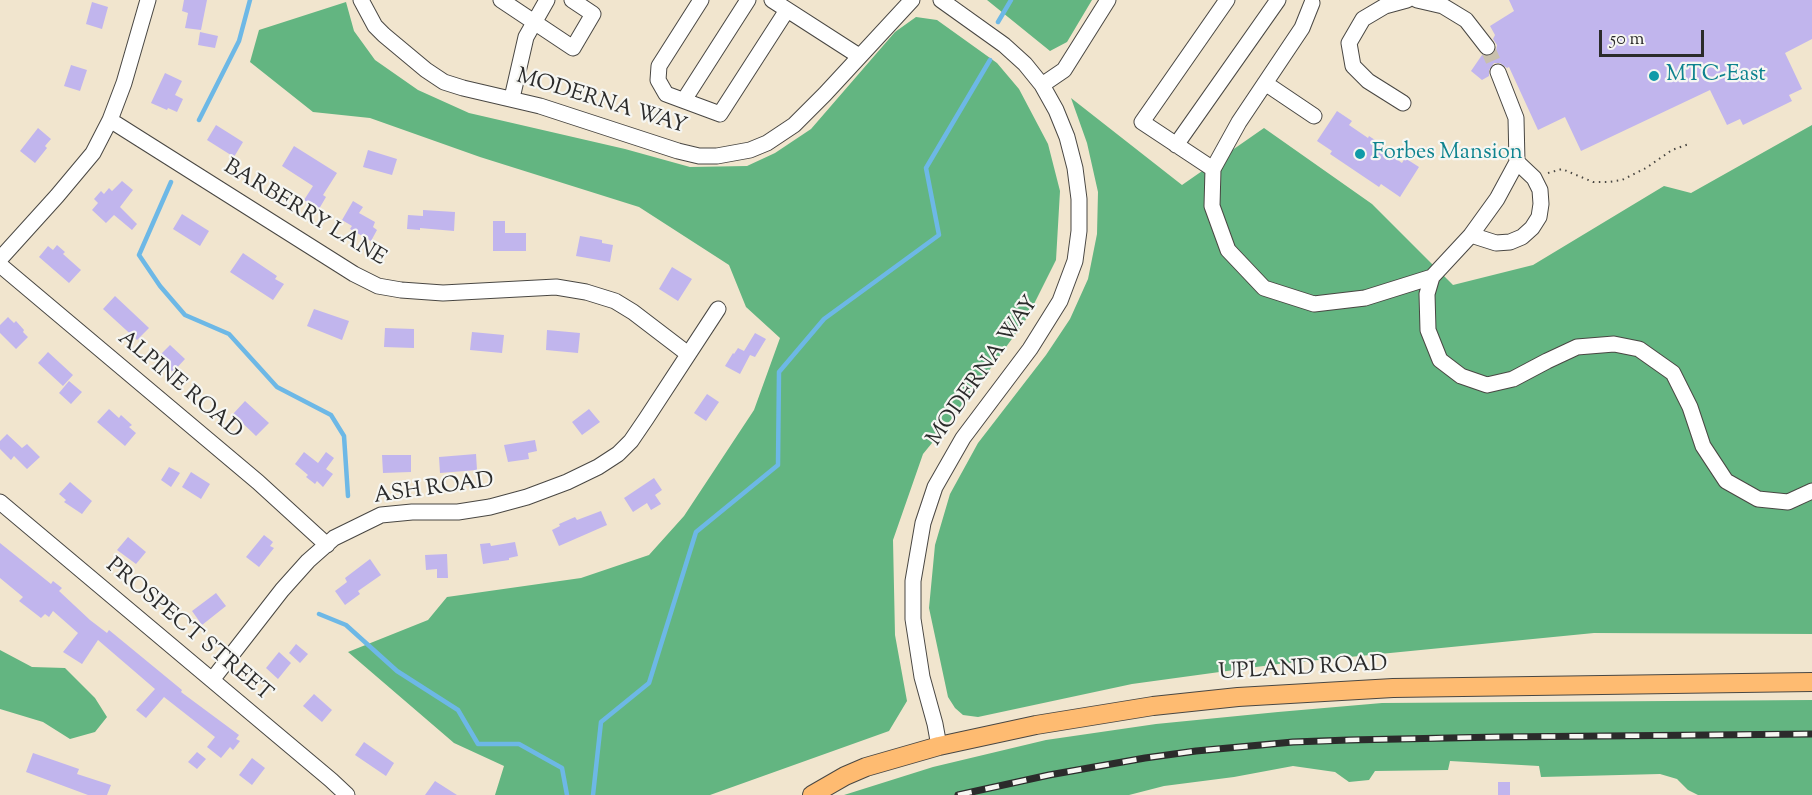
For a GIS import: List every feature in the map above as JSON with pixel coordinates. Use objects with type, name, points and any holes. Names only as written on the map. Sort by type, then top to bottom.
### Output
[{"type":"main road","name":"UPLAND ROAD","points":[[812,795],[844,776],[866,767],[999,733],[1111,712],[1238,697],[1437,687],[1812,681]]},
{"type":"street","points":[[0,259],[93,153],[110,120],[138,39],[148,0]]},
{"type":"street","name":"MODERNA WAY","points":[[361,0],[375,26],[438,78],[463,88],[512,98],[699,156],[717,156],[750,150],[781,134],[825,94],[912,0]]},
{"type":"street","points":[[501,0],[573,48],[593,14],[572,0]]},
{"type":"street","points":[[512,98],[526,37],[547,0]]},
{"type":"street","points":[[701,0],[659,66],[658,80],[666,94],[720,114],[787,10]]},
{"type":"street","points":[[684,100],[748,0]]},
{"type":"street","points":[[772,0],[859,56]]},
{"type":"street","name":"MODERNA WAY","points":[[939,747],[922,677],[913,620],[913,581],[923,523],[935,487],[963,438],[1050,319],[1071,275],[1078,246],[1079,199],[1076,168],[1059,119],[1042,86],[1025,64],[1004,45],[941,0]]},
{"type":"street","points":[[1042,86],[1064,70],[1108,0]]},
{"type":"street","points":[[1213,170],[1142,122],[1227,0]]},
{"type":"street","points":[[1176,145],[1278,0]]},
{"type":"street","points":[[1403,103],[1368,81],[1353,66],[1349,43],[1363,19],[1385,6],[1407,0]]},
{"type":"street","points":[[1417,0],[1443,6],[1466,20],[1487,47]]},
{"type":"street","points":[[1309,1],[1302,28],[1239,122],[1213,170],[1212,206],[1228,250],[1264,288],[1314,304],[1365,298],[1432,277]]},
{"type":"street","points":[[1498,72],[1516,118],[1517,162],[1497,199],[1471,235],[1432,277],[1427,294],[1428,330],[1440,360],[1461,376],[1487,385],[1514,379],[1577,347],[1614,344],[1639,349],[1673,374],[1690,407],[1703,446],[1726,480],[1758,499],[1788,502],[1812,491]]},
{"type":"street","points":[[1265,83],[1314,116]]},
{"type":"street","name":"BARBERRY LANE","points":[[110,120],[354,274],[378,286],[443,293],[556,287],[586,292],[615,301],[688,354]]},
{"type":"street","points":[[1471,235],[1496,243],[1510,242],[1522,237],[1539,217],[1540,190],[1534,178],[1517,162]]},
{"type":"street","name":"ALPINE ROAD","points":[[0,265],[258,482],[327,544]]},
{"type":"street","name":"ASH ROAD","points":[[212,680],[282,590],[308,561],[334,538],[381,515],[411,512],[458,512],[490,507],[527,497],[567,482],[618,454],[631,441],[717,309]]},
{"type":"street","name":"PROSPECT STREET","points":[[0,502],[347,795]]},
{"type":"path","points":[[1534,178],[1562,169],[1593,182],[1622,180],[1646,168],[1672,150],[1689,144]]},
{"type":"green space","points":[[987,0],[1092,0],[1067,42],[1050,51]]},
{"type":"green space","points":[[346,2],[354,31],[375,60],[418,90],[469,113],[625,149],[690,167],[747,166],[775,153],[811,129],[895,32],[916,17],[937,20],[997,63],[1019,89],[1048,144],[1060,191],[1056,260],[1027,318],[972,394],[923,454],[893,540],[895,635],[907,701],[889,731],[710,795],[495,795],[504,766],[454,743],[348,652],[428,620],[447,597],[581,578],[649,555],[684,516],[754,410],[780,338],[746,307],[729,265],[639,207],[480,157],[370,118],[313,112],[250,62],[259,30]]},
{"type":"green space","points":[[1071,98],[1182,185],[1264,128],[1372,204],[1453,285],[1533,265],[1664,186],[1691,193],[1812,125],[1812,634],[1594,633],[1278,664],[1132,684],[978,717],[963,715],[948,697],[929,608],[935,545],[950,494],[978,443],[1046,355],[1070,319],[1088,279],[1097,234],[1098,192],[1087,143]]},
{"type":"green space","points":[[0,650],[32,667],[65,668],[95,698],[107,717],[95,732],[70,739],[43,722],[0,709]]},
{"type":"green space","points":[[1812,700],[1812,795],[1698,795],[1688,790],[1677,779],[1660,774],[1541,777],[1539,766],[1450,761],[1448,770],[1375,771],[1369,780],[1349,782],[1335,772],[1293,766],[1234,777],[1164,786],[1129,795],[844,795],[933,767],[1046,740],[1156,724],[1278,712],[1382,703]]},
{"type":"building","points":[[184,0],[207,0],[201,30],[185,28],[188,13],[182,11]]},
{"type":"building","name":"MTC-East","points":[[1509,0],[1812,0],[1812,39],[1785,53],[1802,89],[1789,95],[1792,101],[1743,125],[1740,119],[1727,125],[1710,90],[1581,151],[1565,117],[1538,130],[1509,67],[1494,63],[1489,70],[1489,76],[1482,80],[1471,71],[1482,55],[1489,57],[1496,51],[1497,45],[1493,39],[1495,35],[1490,26],[1514,11]]},
{"type":"building","points":[[92,2],[108,7],[102,29],[86,24]]},
{"type":"building","points":[[200,32],[218,36],[215,48],[198,45]]},
{"type":"building","points":[[71,65],[87,70],[80,91],[64,86]]},
{"type":"building","points":[[165,73],[182,81],[175,95],[183,99],[177,112],[151,103]]},
{"type":"building","name":"Forbes Mansion","points":[[1337,111],[1352,121],[1349,125],[1384,146],[1382,149],[1402,163],[1405,158],[1419,167],[1400,197],[1381,184],[1379,187],[1330,154],[1332,151],[1317,141]]},
{"type":"building","points":[[216,125],[243,142],[234,157],[207,140]]},
{"type":"building","points":[[38,128],[51,139],[35,163],[20,151]]},
{"type":"building","points":[[294,146],[337,173],[323,195],[326,197],[319,209],[304,200],[313,186],[282,166]]},
{"type":"building","points":[[368,150],[397,159],[392,175],[363,167]]},
{"type":"building","points":[[122,181],[133,190],[120,207],[137,224],[132,230],[114,215],[106,223],[92,210],[98,203],[94,199],[101,191],[104,194],[109,188],[112,191]]},
{"type":"building","points":[[353,201],[363,207],[359,213],[375,222],[373,227],[377,230],[371,241],[350,229],[352,226],[342,220]]},
{"type":"building","points":[[423,210],[455,212],[454,231],[407,229],[408,215],[423,216]]},
{"type":"building","points":[[182,214],[209,231],[200,246],[173,229]]},
{"type":"building","points":[[493,221],[505,221],[505,233],[526,233],[526,251],[493,251]]},
{"type":"building","points":[[580,236],[602,240],[602,243],[613,245],[610,262],[576,256]]},
{"type":"building","points":[[57,245],[65,252],[63,254],[81,270],[69,283],[39,257],[48,246],[53,250]]},
{"type":"building","points":[[243,253],[277,276],[275,279],[284,284],[273,300],[230,272]]},
{"type":"building","points":[[672,267],[692,279],[678,301],[659,289]]},
{"type":"building","points":[[115,296],[149,328],[137,340],[103,309]]},
{"type":"building","points":[[314,309],[349,321],[342,340],[307,326]]},
{"type":"building","points":[[8,317],[14,323],[16,321],[28,337],[16,349],[0,333],[0,325]]},
{"type":"building","points":[[385,328],[414,329],[414,348],[384,347]]},
{"type":"building","points":[[547,330],[580,333],[578,353],[546,350]]},
{"type":"building","points":[[472,332],[504,335],[502,353],[470,350]]},
{"type":"building","points":[[755,333],[766,339],[755,357],[750,355],[740,374],[725,366],[738,348],[744,351]]},
{"type":"building","points":[[170,345],[185,359],[173,372],[164,364],[167,361],[160,355]]},
{"type":"building","points":[[48,352],[73,375],[63,386],[38,363]]},
{"type":"building","points":[[69,381],[82,392],[71,404],[59,393]]},
{"type":"building","points":[[707,394],[719,402],[706,421],[694,413]]},
{"type":"building","points":[[245,401],[269,423],[256,436],[233,414]]},
{"type":"building","points":[[109,409],[119,418],[121,415],[132,425],[129,427],[136,433],[125,446],[97,422]]},
{"type":"building","points":[[589,409],[600,422],[582,435],[572,422]]},
{"type":"building","points":[[7,434],[22,448],[27,444],[40,457],[27,469],[14,456],[11,460],[0,449],[0,441]]},
{"type":"building","points":[[535,440],[537,451],[528,453],[529,459],[508,462],[504,445]]},
{"type":"building","points":[[304,452],[318,463],[326,452],[334,458],[326,469],[333,474],[323,487],[317,481],[315,484],[306,477],[308,475],[295,464]]},
{"type":"building","points":[[476,454],[477,470],[440,473],[439,457]]},
{"type":"building","points":[[382,455],[411,455],[411,472],[383,473]]},
{"type":"building","points":[[169,467],[180,473],[171,487],[161,480]]},
{"type":"building","points":[[191,472],[210,484],[201,499],[182,487]]},
{"type":"building","points":[[654,478],[662,490],[655,495],[661,504],[651,510],[647,503],[633,512],[624,498]]},
{"type":"building","points":[[70,482],[92,501],[82,514],[64,502],[66,500],[59,494]]},
{"type":"building","points":[[601,511],[607,525],[559,546],[552,530],[560,526],[559,524],[575,517],[577,520]]},
{"type":"building","points":[[264,535],[273,542],[270,546],[274,548],[259,567],[246,557]]},
{"type":"building","points":[[128,537],[146,552],[136,564],[117,550]]},
{"type":"building","points":[[515,542],[518,556],[509,558],[509,560],[483,564],[480,544],[490,543],[491,546]]},
{"type":"building","points":[[0,543],[51,584],[53,581],[62,588],[59,591],[90,620],[107,633],[109,630],[182,690],[181,692],[239,735],[236,739],[240,741],[233,750],[230,747],[221,758],[207,747],[215,737],[164,697],[146,718],[136,710],[155,689],[98,640],[82,664],[63,652],[78,633],[53,611],[49,617],[45,614],[41,618],[19,601],[23,597],[0,578]]},
{"type":"building","points":[[447,554],[448,578],[437,578],[437,569],[426,570],[425,555]]},
{"type":"building","points":[[370,559],[381,575],[358,591],[360,594],[345,605],[335,591],[347,582],[345,578]]},
{"type":"building","points":[[216,593],[226,606],[202,625],[192,611]]},
{"type":"building","points":[[296,644],[308,654],[300,663],[289,653]]},
{"type":"building","points":[[279,652],[291,663],[278,679],[266,668]]},
{"type":"building","points":[[314,694],[332,710],[322,722],[303,706]]},
{"type":"building","points":[[364,742],[394,763],[386,776],[355,755]]},
{"type":"building","points":[[197,752],[206,759],[197,769],[188,762]]},
{"type":"building","points":[[33,753],[79,769],[77,774],[111,785],[107,795],[88,795],[26,772]]},
{"type":"building","points":[[252,758],[265,768],[252,785],[239,775]]},
{"type":"building","points":[[435,781],[457,795],[425,795]]},
{"type":"building","points":[[1498,782],[1510,782],[1510,795],[1498,795]]},
{"type":"waterway","points":[[199,120],[239,41],[250,0]]},
{"type":"waterway","points":[[998,22],[1011,0]]},
{"type":"waterway","points":[[593,795],[601,722],[649,683],[696,532],[778,465],[779,372],[824,319],[939,235],[926,168],[990,60]]},
{"type":"waterway","points":[[171,182],[139,255],[160,286],[185,315],[229,334],[277,387],[331,415],[344,436],[348,496]]},
{"type":"waterway","points":[[319,614],[346,625],[397,671],[458,710],[478,744],[519,744],[562,768],[567,795]]},
{"type":"tunnel","points":[[1487,47],[1498,72]]},
{"type":"railway","points":[[958,795],[1049,775],[1145,758],[1293,742],[1499,737],[1812,734]]},
{"type":"place","name":"MTC-East","points":[[1654,76]]},
{"type":"place","name":"Forbes Mansion","points":[[1360,154]]}]
